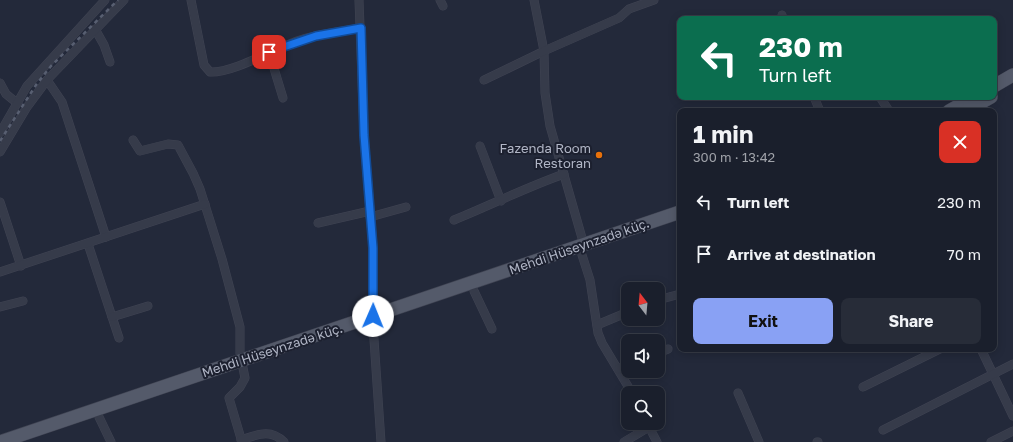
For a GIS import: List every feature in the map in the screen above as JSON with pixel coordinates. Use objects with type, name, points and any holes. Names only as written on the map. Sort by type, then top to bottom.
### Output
[{"type":"main road","points":[[997,84],[1013,75]]},
{"type":"main road","points":[[997,93],[1013,84]]},
{"type":"main road","points":[[954,108],[969,100]]},
{"type":"main road","points":[[971,108],[986,100]]},
{"type":"main road","name":"Mehdi Hüseynzadə küç.","points":[[373,321],[474,290],[677,213]]},
{"type":"main road","name":"Mehdi Hüseynzadə küç.","points":[[0,442],[243,364],[583,250],[677,222]]},
{"type":"main road","name":"Mehdi Hüseynzadə küç.","points":[[26,442],[243,364]]},
{"type":"street","points":[[0,133],[27,86],[105,0]]},
{"type":"street","points":[[0,152],[27,107],[47,80],[124,0]]},
{"type":"street","points":[[191,0],[204,65],[210,72],[240,64],[269,52],[316,36],[361,28]]},
{"type":"street","points":[[359,0],[364,129],[373,255],[373,321],[381,442]]},
{"type":"street","points":[[534,0],[544,51],[545,93],[550,126],[583,250],[590,280],[597,325],[602,343],[628,386]]},
{"type":"street","points":[[484,80],[614,20],[629,9],[654,0]]},
{"type":"street","points":[[95,29],[101,37],[110,62]]},
{"type":"street","points":[[269,52],[283,98]]},
{"type":"street","points":[[47,80],[62,102],[106,237]]},
{"type":"street","points":[[0,83],[11,100],[17,103]]},
{"type":"street","points":[[133,140],[140,151],[168,144],[178,145],[193,173],[205,204],[239,322],[243,364],[246,378],[240,387],[229,398],[241,441],[265,433],[276,435],[284,442]]},
{"type":"street","points":[[480,146],[501,201]]},
{"type":"street","points":[[454,220],[501,201],[531,186],[564,174]]},
{"type":"street","points":[[0,202],[21,266]]},
{"type":"street","points":[[0,272],[205,204]]},
{"type":"street","points":[[318,223],[406,207]]},
{"type":"street","points":[[88,244],[119,338]]},
{"type":"street","points":[[474,290],[492,330]]},
{"type":"street","points":[[665,298],[677,295]]},
{"type":"street","points":[[0,307],[23,302]]},
{"type":"street","points":[[112,317],[148,306]]},
{"type":"street","points":[[597,325],[621,315]]},
{"type":"street","points":[[862,387],[934,352]]},
{"type":"street","points":[[982,352],[1013,416]]},
{"type":"street","points":[[883,430],[1013,364]]},
{"type":"street","points":[[738,393],[760,442]]},
{"type":"street","points":[[99,417],[111,442]]},
{"type":"street","points":[[624,442],[641,430]]},
{"type":"street","points":[[651,430],[657,442]]},
{"type":"street","points":[[991,442],[1013,431]]},
{"type":"railway","points":[[0,141],[36,85],[51,66],[118,0]]},
{"type":"place","name":"Fazenda Room Restoran","points":[[599,155]]},
{"type":"route","points":[[269,52],[316,36],[361,28],[364,135],[373,248],[373,316]]}]
